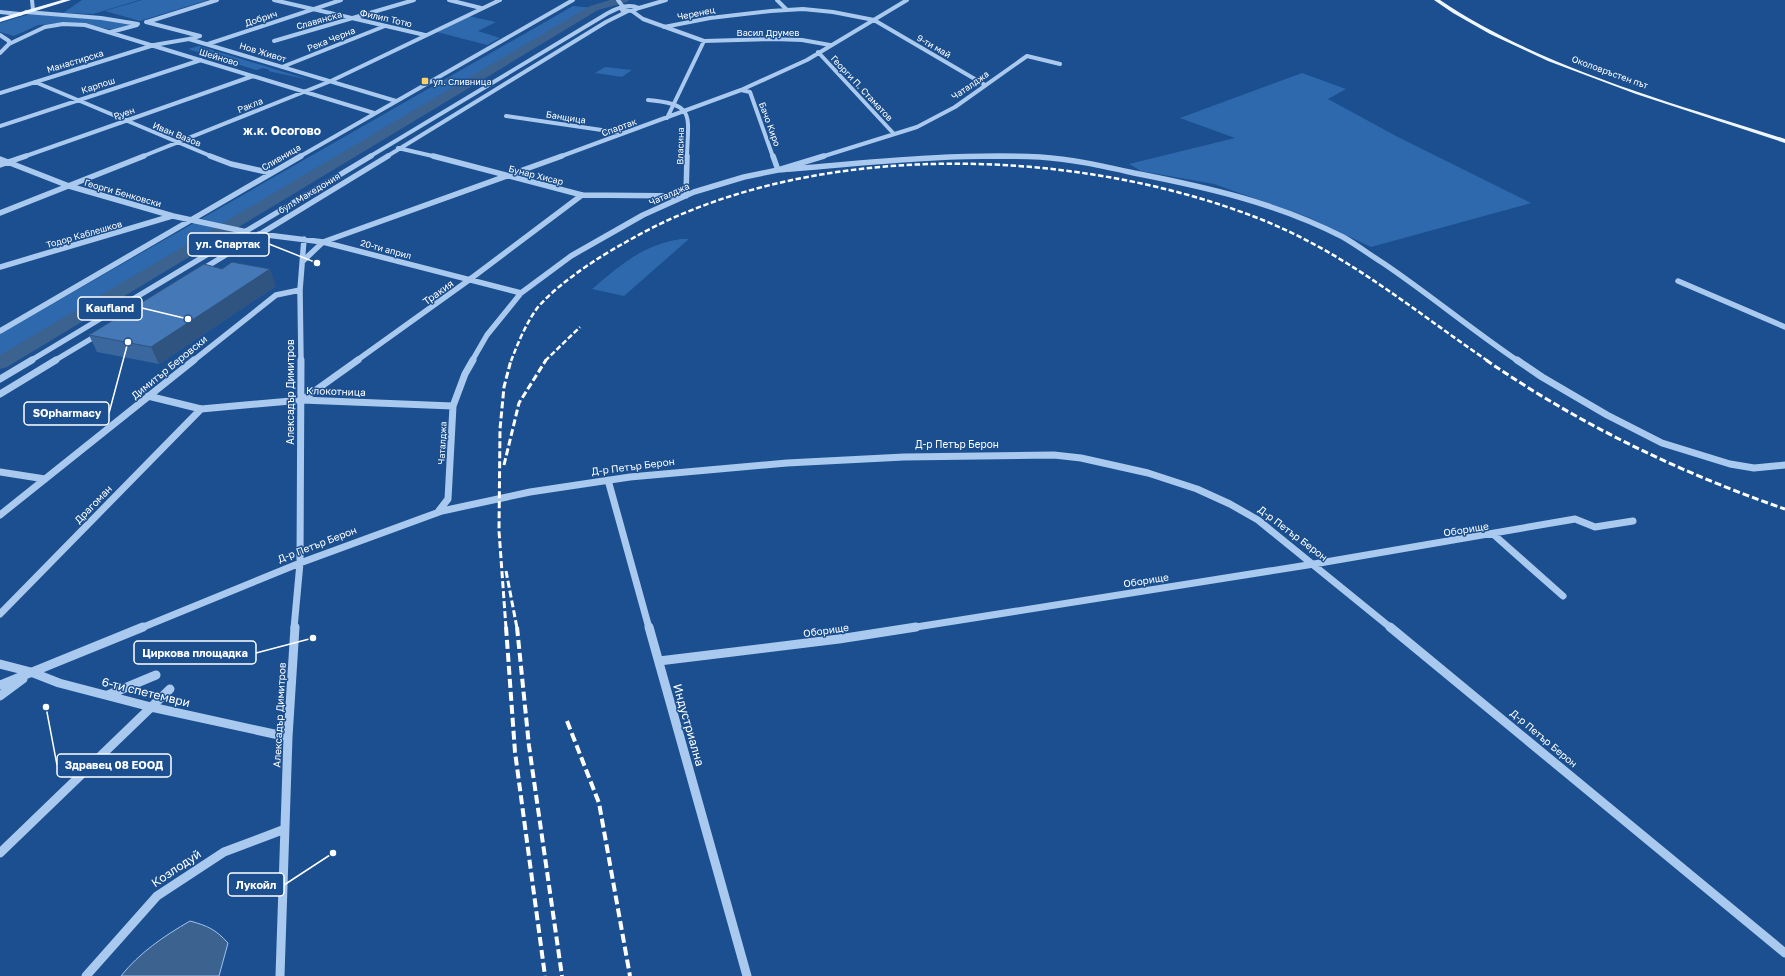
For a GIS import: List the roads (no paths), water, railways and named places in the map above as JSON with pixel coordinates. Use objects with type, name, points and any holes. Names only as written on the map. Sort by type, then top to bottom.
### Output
[{"type":"main road","points":[[0,20],[68,0]]},
{"type":"main road","name":"Околовръстен път","points":[[1437,0],[1462,17],[1501,38],[1539,55],[1635,92],[1785,142]]},
{"type":"street","points":[[32,0],[33,10]]},
{"type":"street","points":[[111,32],[217,0]]},
{"type":"street","name":"Филип Тотю","points":[[274,0],[425,35]]},
{"type":"street","name":"Добрич","points":[[208,44],[341,0]]},
{"type":"street","name":"Славянска","points":[[274,41],[414,0]]},
{"type":"street","points":[[449,0],[481,8]]},
{"type":"street","name":"Ракла","points":[[0,213],[330,81],[500,0]]},
{"type":"street","name":"Сливница","points":[[0,331],[374,113],[573,0]]},
{"type":"street","name":"бул. Македония","points":[[0,379],[242,231],[600,18],[621,4],[633,5],[657,0]]},
{"type":"street","name":"бул. Македония","points":[[194,274],[616,17],[638,8],[666,0]]},
{"type":"street","points":[[777,0],[787,10]]},
{"type":"street","name":"Спартак","points":[[323,242],[741,90],[807,60],[906,0]]},
{"type":"street","points":[[627,1],[638,8],[637,14]]},
{"type":"street","points":[[621,4],[622,10],[630,11],[664,27],[704,41]]},
{"type":"street","name":"Черенец","points":[[664,27],[710,18],[787,10],[814,10],[874,20]]},
{"type":"street","points":[[0,12],[101,18],[138,24]]},
{"type":"street","points":[[616,17],[637,14]]},
{"type":"street","name":"9-ти май","points":[[874,20],[985,86]]},
{"type":"street","points":[[146,22],[217,41]]},
{"type":"street","name":"Шейново","points":[[9,44],[36,29],[57,24],[85,25],[374,113]]},
{"type":"street","name":"Река Черна","points":[[282,67],[385,26]]},
{"type":"street","points":[[0,35],[9,41],[9,44]]},
{"type":"street","points":[[189,39],[200,36]]},
{"type":"street","name":"Нов Живот","points":[[189,39],[396,101]]},
{"type":"street","name":"Манастирска","points":[[0,93],[154,45],[189,39]]},
{"type":"street","name":"Васил Друмев","points":[[704,41],[774,39],[802,40],[830,45]]},
{"type":"street","name":"Власина","points":[[667,118],[704,41]]},
{"type":"street","points":[[0,46],[9,44]]},
{"type":"street","points":[[0,53],[9,44]]},
{"type":"street","name":"Георги П. Стаматов","points":[[818,52],[894,134]]},
{"type":"street","name":"Чаталджа","points":[[438,512],[448,499],[453,406],[465,374],[487,335],[521,293],[571,256],[644,215],[686,196],[744,177],[778,170],[827,155],[894,134],[935,119],[1027,56],[1060,64]]},
{"type":"street","name":"Карпош","points":[[0,126],[201,60]]},
{"type":"street","name":"Руен","points":[[0,165],[253,76]]},
{"type":"street","name":"Иван Вазов","points":[[35,82],[125,121],[234,165],[271,173]]},
{"type":"street","name":"Бачо Киро","points":[[741,90],[750,92],[778,170]]},
{"type":"street","points":[[648,100],[674,103],[686,111]]},
{"type":"street","name":"Власина","points":[[686,111],[688,120],[686,196]]},
{"type":"street","name":"Банщица","points":[[506,116],[623,134]]},
{"type":"street","name":"Бунар Хисар","points":[[386,146],[400,148],[582,195],[686,196]]},
{"type":"street","points":[[827,155],[830,165]]},
{"type":"street","points":[[778,170],[927,158],[987,156],[1041,157],[1072,160],[1206,187],[1258,202],[1296,216],[1344,238],[1397,273],[1492,344],[1542,377],[1607,415],[1662,443],[1730,464],[1754,468],[1785,466]]},
{"type":"street","name":"Георги Бенковски","points":[[0,159],[69,186],[173,216],[242,231]]},
{"type":"street","name":"Тракия","points":[[302,400],[469,280],[582,195]]},
{"type":"street","name":"Тодор Каблешков","points":[[0,267],[173,216]]},
{"type":"street","name":"20-ти април","points":[[242,231],[323,242],[521,293]]},
{"type":"street","name":"Алексадър Димитров","points":[[280,976],[288,737],[297,585],[300,562],[302,400],[300,290],[304,239]]},
{"type":"street","points":[[303,261],[323,242]]},
{"type":"street","points":[[1678,281],[1785,327]]},
{"type":"street","name":"Димитър Беровски","points":[[0,515],[276,294],[300,290]]},
{"type":"street","points":[[0,394],[103,331]]},
{"type":"street","name":"Клокотница","points":[[148,396],[201,409],[302,400],[453,406]]},
{"type":"street","name":"Драгоман","points":[[0,614],[201,409]]},
{"type":"street","name":"Д-р Петър Берон","points":[[0,685],[300,562],[438,512],[530,492],[608,480],[787,463],[908,457],[1066,456],[1110,463],[1148,472],[1197,489],[1230,504],[1258,520],[1314,564],[1785,953]]},
{"type":"street","points":[[0,472],[45,479]]},
{"type":"street","name":"Индустриална","points":[[608,480],[747,976]]},
{"type":"street","name":"Оборище","points":[[659,661],[839,639],[1314,564],[1575,519],[1594,527],[1633,520]]},
{"type":"street","points":[[1493,534],[1563,596]]},
{"type":"street","name":"6-ти спетември","points":[[0,664],[30,672],[59,684],[108,695],[151,707],[288,737]]},
{"type":"street","points":[[0,696],[30,672]]},
{"type":"street","points":[[108,695],[156,675]]},
{"type":"street","points":[[0,853],[170,689]]},
{"type":"street","name":"Козлодуй","points":[[86,976],[157,896],[224,852],[285,829]]},
{"type":"waterway","points":[[0,363],[594,8],[623,0]]},
{"type":"railway","points":[[511,361],[523,333],[534,313],[538,307],[557,289],[579,271],[615,248],[696,208],[772,185],[853,170],[936,164],[1020,166],[1103,176],[1182,193],[1255,217],[1318,246],[1376,282],[1488,361]]},
{"type":"railway","points":[[546,360],[580,327]]},
{"type":"railway","points":[[506,628],[499,531],[500,429],[504,387],[511,360]]},
{"type":"railway","points":[[504,465],[519,403],[546,360]]},
{"type":"railway","points":[[1486,360],[1557,405],[1630,445],[1706,479],[1785,509]]},
{"type":"railway","points":[[506,571],[517,628]]},
{"type":"railway","points":[[506,627],[515,752],[545,976]]},
{"type":"railway","points":[[517,627],[529,746],[562,976]]},
{"type":"railway","points":[[567,721],[599,803],[630,976]]},
{"type":"place","name":"ул. Сливница","points":[[425,81]]},
{"type":"place","name":"ул. Спартак","points":[[317,263]]},
{"type":"place","name":"Kaufland","points":[[188,319]]},
{"type":"place","name":"SOpharmacy","points":[[128,342]]},
{"type":"place","name":"Циркова площадка","points":[[313,638]]},
{"type":"place","name":"Здравец 08 ЕООД","points":[[46,707]]},
{"type":"place","name":"Лукойл","points":[[333,853]]},
{"type":"district","name":"ж.к. Осогово","points":[[282,130]]}]
